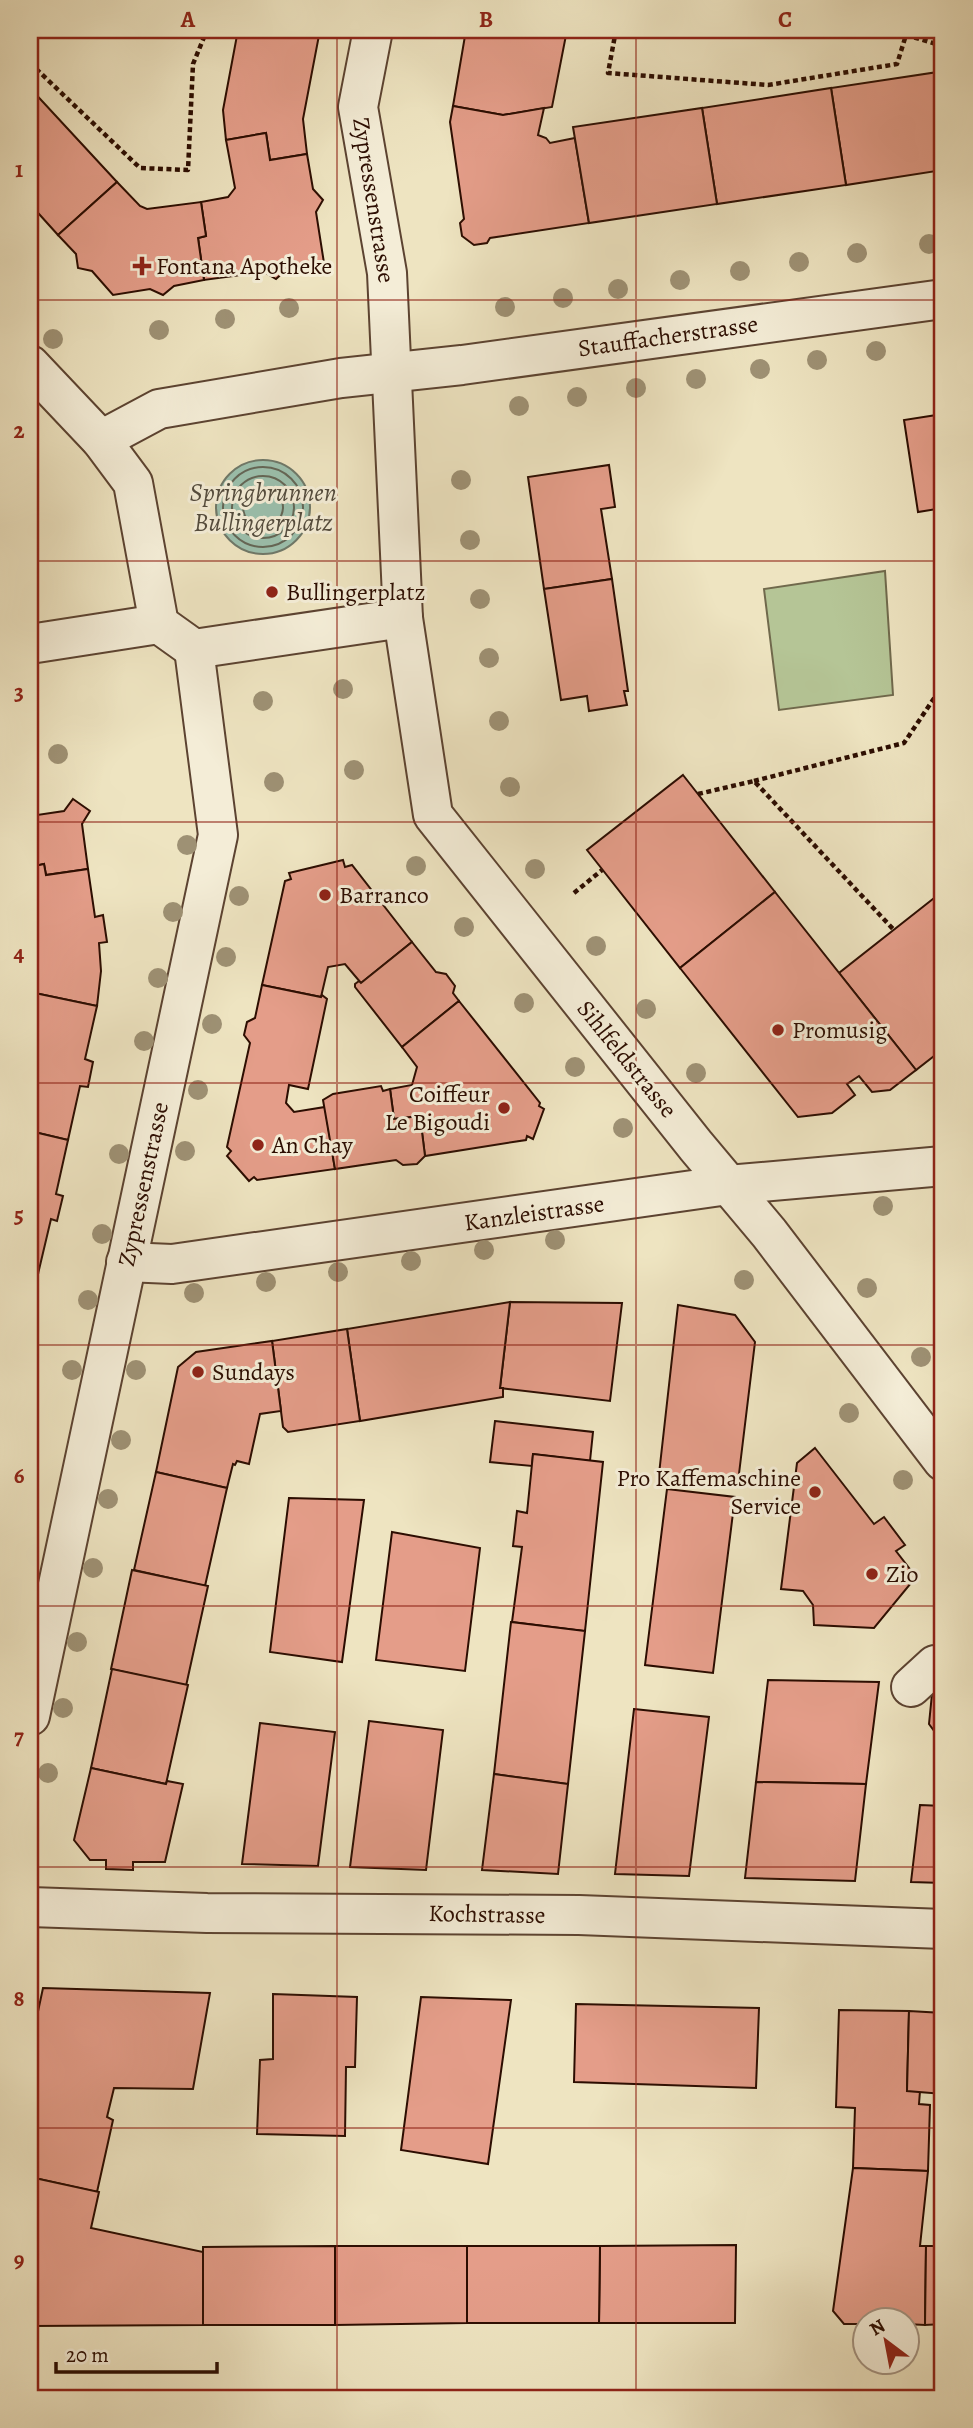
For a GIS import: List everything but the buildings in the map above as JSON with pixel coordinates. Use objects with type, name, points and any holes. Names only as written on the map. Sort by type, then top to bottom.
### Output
[{"type":"street","name":"Zypressenstrasse","points":[[373,30],[359,107],[387,272],[393,373]]},
{"type":"street","name":"Stauffacherstrasse","points":[[393,373],[943,299]]},
{"type":"street","points":[[30,365],[101,440],[133,483],[159,624],[194,649],[403,618],[393,373],[341,378],[159,409],[101,440]]},
{"type":"street","name":"Sihlfeldstrasse","points":[[403,618],[433,815],[769,1234],[943,1461]]},
{"type":"street","points":[[30,644],[159,624]]},
{"type":"street","name":"Zypressenstrasse","points":[[30,1716],[218,835],[194,649]]},
{"type":"street","name":"Kanzleistrasse","points":[[127,1262],[172,1264],[728,1185],[943,1166]]},
{"type":"street","name":"Kochstrasse","points":[[30,1907],[207,1913],[579,1915],[943,1929]]},
{"type":"path","points":[[30,64],[140,168],[188,170],[193,64],[207,30]]},
{"type":"path","points":[[616,30],[608,73],[768,85],[897,64],[906,35],[943,46]]},
{"type":"path","points":[[698,794],[904,743],[943,685]]},
{"type":"path","points":[[754,781],[894,930]]},
{"type":"path","points":[[574,892],[603,870]]},
{"type":"shaded area","points":[[885,571],[893,695],[779,710],[764,589]]},
{"type":"water","name":"Springbrunnen Bullingerplatz","points":[[263,460],[281,464],[296,474],[306,489],[310,507],[306,525],[296,540],[281,550],[263,554],[245,550],[230,540],[220,525],[216,507],[220,489],[230,474],[245,464]]},
{"type":"place","name":"Fontana Apotheke","points":[[142,266]]},
{"type":"place","name":"Bullingerplatz","points":[[272,592]]},
{"type":"place","name":"Barranco","points":[[325,895]]},
{"type":"place","name":"Promusig","points":[[778,1030]]},
{"type":"place","name":"Coiffeur Le Bigoudi","points":[[504,1108]]},
{"type":"place","name":"An Chay","points":[[258,1145]]},
{"type":"place","name":"Sundays","points":[[198,1372]]},
{"type":"place","name":"Pro Kaffemaschine Service","points":[[815,1492]]},
{"type":"place","name":"Zio","points":[[872,1574]]}]
